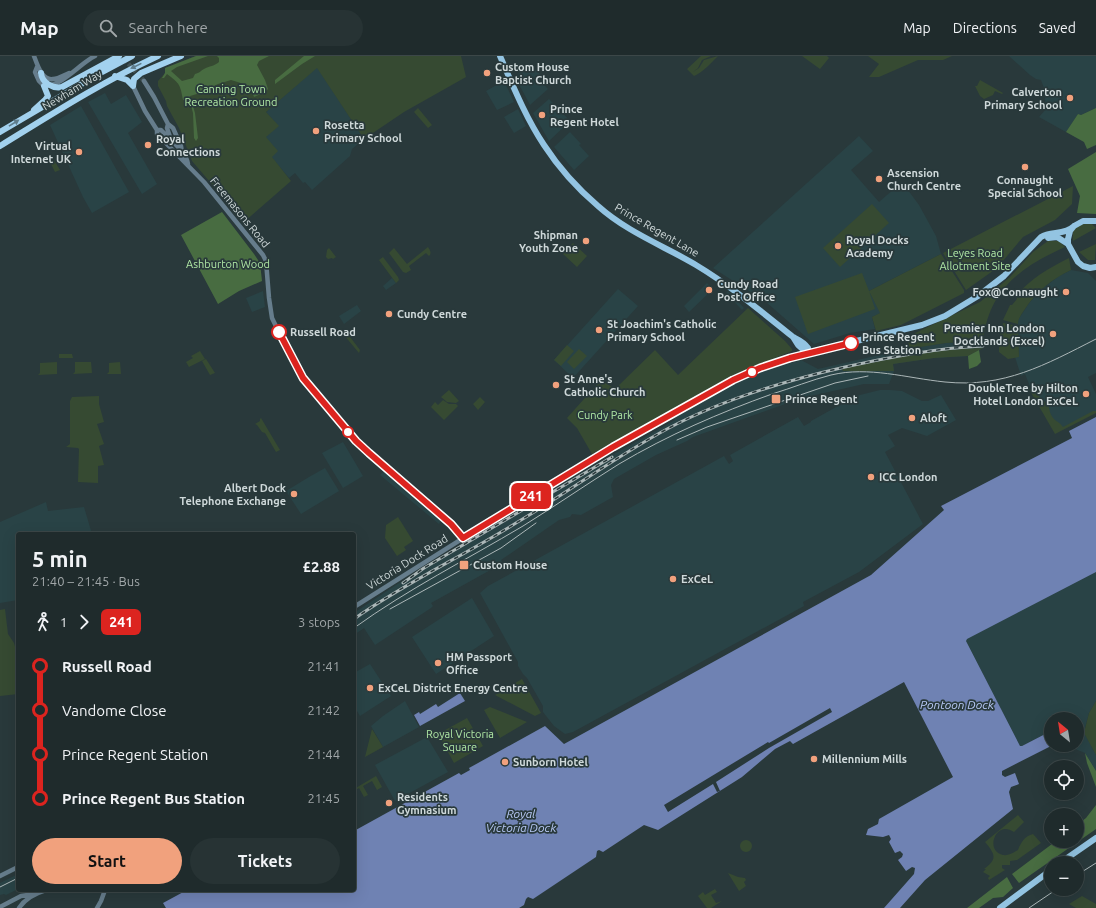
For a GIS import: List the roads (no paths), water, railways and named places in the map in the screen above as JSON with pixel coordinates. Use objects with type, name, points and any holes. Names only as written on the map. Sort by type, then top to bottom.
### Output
[{"type":"highway","points":[[47,86],[59,88],[65,86],[118,56]]},
{"type":"highway","name":"Newham Way","points":[[0,132],[132,56]]},
{"type":"highway","name":"Newham Way","points":[[0,146],[115,76],[158,56]]},
{"type":"highway","points":[[133,86],[134,79],[141,73],[181,56]]},
{"type":"highway","points":[[28,115],[47,98],[47,86],[41,76],[44,75]]},
{"type":"highway","points":[[115,76],[127,80],[133,86]]},
{"type":"main road","name":"Prince Regent Lane","points":[[500,56],[533,126],[544,144],[571,179],[598,206],[637,233],[695,264],[728,286],[793,337],[798,345],[807,353]]},
{"type":"main road","points":[[1032,247],[1046,234],[1064,232],[1083,220],[1096,221]]},
{"type":"main road","points":[[1089,221],[1096,225]]},
{"type":"main road","points":[[1068,244],[1069,234],[1074,226]]},
{"type":"main road","points":[[1032,247],[1050,237],[1057,237],[1068,244],[1078,262],[1083,266],[1093,267],[1096,272]]},
{"type":"main road","name":"Victoria Dock Road","points":[[807,353],[932,322],[945,316],[978,296],[1004,276],[1032,247]]},
{"type":"main road","points":[[1070,856],[1096,838]]},
{"type":"main road","points":[[1000,908],[1044,875]]},
{"type":"street","points":[[34,56],[37,67],[49,79],[55,79],[72,71],[95,56]]},
{"type":"street","points":[[37,67],[35,72],[39,80],[47,86],[64,79],[72,71]]},
{"type":"street","name":"Freemasons Road","points":[[144,81],[168,124],[172,150]]},
{"type":"street","name":"Freemasons Road","points":[[133,86],[145,111],[157,130],[157,134],[183,162],[188,164]]},
{"type":"street","name":"Freemasons Road","points":[[168,124],[172,126],[181,146],[182,152]]},
{"type":"street","name":"Freemasons Road","points":[[157,130],[161,130],[182,152],[188,164],[211,190],[263,255],[266,261],[272,318],[303,378],[356,441],[451,524],[463,538]]},
{"type":"street","name":"Victoria Dock Road","points":[[356,606],[599,455],[707,394],[750,373],[807,353]]},
{"type":"street","points":[[0,876],[16,869]]},
{"type":"street","points":[[0,907],[21,896],[40,892]]},
{"type":"street","points":[[97,908],[104,892]]},
{"type":"street","points":[[19,908],[24,901],[35,894]]},
{"type":"water","name":"Royal Victoria Dock","points":[[1096,417],[1096,572],[967,639],[966,641],[1020,746],[1044,735],[1044,750],[1002,771],[1002,775],[1005,777],[1015,773],[1019,784],[1011,787],[1009,792],[1013,809],[925,880],[900,908],[884,908],[914,874],[915,868],[912,867],[906,871],[898,860],[903,854],[900,851],[895,853],[889,842],[891,839],[889,835],[883,837],[866,835],[868,829],[878,824],[879,819],[953,777],[904,682],[793,744],[790,741],[775,749],[742,777],[658,830],[644,825],[603,852],[599,850],[597,851],[596,857],[533,899],[528,897],[524,905],[519,908],[166,908],[163,903],[183,892],[356,892],[356,830],[459,773],[461,775],[470,770],[469,768],[545,726],[564,744],[871,575],[944,510],[941,506],[1072,438],[1069,431]]},
{"type":"water","points":[[460,693],[465,701],[420,726],[414,715],[419,712],[420,714],[436,704],[438,707]]},
{"type":"tunnel","points":[[124,59],[144,81]]},
{"type":"tram line","points":[[356,627],[395,600],[523,526],[637,453],[694,425],[733,409],[816,379],[845,373],[873,372],[945,382],[966,383],[1005,378],[1041,366],[1096,339]]},
{"type":"tram line","points":[[677,440],[707,427],[835,383],[868,376]]},
{"type":"tram line","points":[[390,609],[501,548],[536,523]]},
{"type":"tram line","points":[[1084,871],[1096,863]]},
{"type":"tram line","points":[[0,887],[16,879]]},
{"type":"tram line","points":[[1029,908],[1047,896]]},
{"type":"railway","points":[[356,618],[393,593],[496,535],[610,463],[688,418],[754,392],[799,378],[879,360],[948,349],[983,346]]},
{"type":"railway","points":[[403,583],[424,568],[612,457]]},
{"type":"place","name":"Custom House Baptist Church","points":[[487,73]]},
{"type":"place","name":"Calverton Primary School","points":[[1070,98]]},
{"type":"place","name":"Prince Regent Hotel","points":[[542,115]]},
{"type":"place","name":"Rosetta Primary School","points":[[316,131]]},
{"type":"place","name":"Royal Connections","points":[[148,145]]},
{"type":"place","name":"Virtual Internet UK","points":[[79,152]]},
{"type":"place","name":"Connaught Special School","points":[[1025,167]]},
{"type":"place","name":"Ascension Church Centre","points":[[879,179]]},
{"type":"place","name":"Shipman Youth Zone","points":[[586,241]]},
{"type":"place","name":"Royal Docks Academy","points":[[838,246]]},
{"type":"place","name":"Cundy Road Post Office","points":[[709,290]]},
{"type":"place","name":"Fox@Connaught","points":[[1066,292]]},
{"type":"place","name":"Cundy Centre","points":[[389,314]]},
{"type":"place","name":"St Joachim's Catholic Primary School","points":[[599,330]]},
{"type":"place","name":"Russell Road","points":[[279,332]]},
{"type":"place","name":"Premier Inn London Docklands (Excel)","points":[[1053,334]]},
{"type":"place","name":"Prince Regent Bus Station","points":[[851,343]]},
{"type":"place","name":"St Anne's Catholic Church","points":[[556,385]]},
{"type":"place","name":"DoubleTree by Hilton Hotel London ExCeL","points":[[1086,394]]},
{"type":"place","name":"Prince Regent","points":[[776,399]]},
{"type":"place","name":"Aloft","points":[[912,418]]},
{"type":"place","name":"ICC London","points":[[871,477]]},
{"type":"place","name":"Albert Dock Telephone Exchange","points":[[294,494]]},
{"type":"place","name":"Custom House","points":[[464,565]]},
{"type":"place","name":"ExCeL","points":[[673,579]]},
{"type":"place","name":"HM Passport Office","points":[[438,663]]},
{"type":"place","name":"ExCeL District Energy Centre","points":[[370,688]]},
{"type":"place","name":"Millennium Mills","points":[[814,759]]},
{"type":"place","name":"Sunborn Hotel","points":[[505,762]]},
{"type":"place","name":"Residents Gymnasium","points":[[389,803]]},
{"type":"park label","name":"Canning Town Recreation Ground","points":[[231,95]]},
{"type":"park label","name":"Leyes Road Allotment Site","points":[[975,259]]},
{"type":"park label","name":"Ashburton Wood","points":[[228,264]]},
{"type":"park label","name":"Cundy Park","points":[[605,415]]},
{"type":"park label","name":"Royal Victoria Square","points":[[460,740]]},
{"type":"water label","name":"Pontoon Dock","points":[[957,705]]}]
